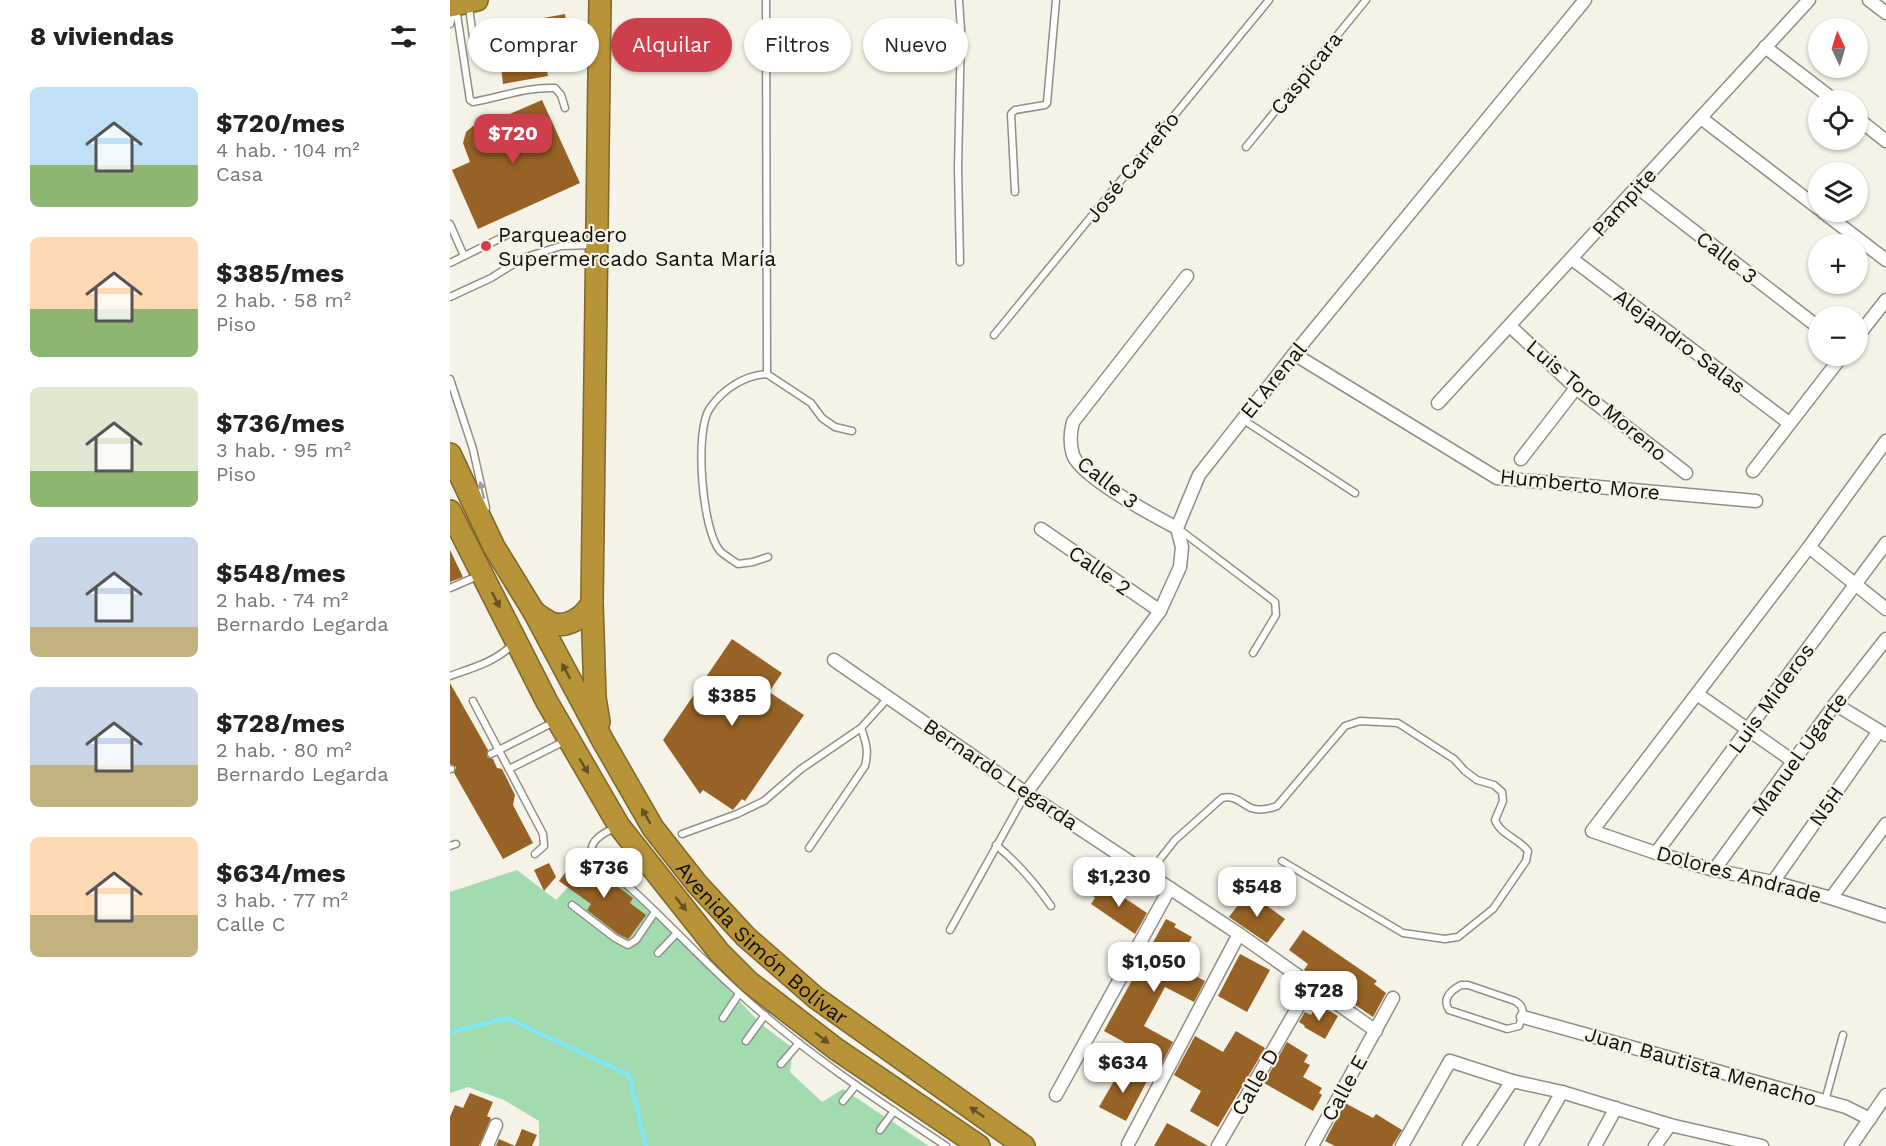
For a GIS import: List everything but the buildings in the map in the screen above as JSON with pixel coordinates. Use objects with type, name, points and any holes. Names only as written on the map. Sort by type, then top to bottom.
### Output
[{"type":"highway","points":[[600,0],[592,603],[595,698],[603,741]]},
{"type":"highway","name":"Avenida Simón Bolívar","points":[[450,454],[494,547],[534,612],[603,741],[653,828],[697,884],[746,937],[816,998],[1024,1146]]},
{"type":"highway","name":"Avenida Simón Bolívar","points":[[450,511],[557,721],[619,826],[719,952],[749,982],[836,1049],[979,1146]]},
{"type":"highway","points":[[534,612],[552,623],[565,624],[584,615],[592,603]]},
{"type":"street","name":"El Arenal","points":[[1177,528],[1199,475],[1242,419],[1584,0]]},
{"type":"street","name":"Pampite","points":[[1438,403],[1809,0]]},
{"type":"street","points":[[1869,0],[1886,13]]},
{"type":"street","points":[[1765,47],[1821,90]]},
{"type":"street","points":[[1701,118],[1808,200]]},
{"type":"street","points":[[1868,127],[1886,141]]},
{"type":"street","name":"Calle 3","points":[[1637,187],[1808,319]]},
{"type":"street","points":[[1836,222],[1886,260]]},
{"type":"street","name":"Alejandro Salas","points":[[1572,259],[1789,423]]},
{"type":"street","name":"Calle 3","points":[[1177,528],[1129,502],[1079,465],[1073,456],[1070,432],[1073,422],[1187,276]]},
{"type":"street","points":[[1868,323],[1886,300]]},
{"type":"street","name":"Luis Toro Moreno","points":[[1510,326],[1576,388],[1686,472]]},
{"type":"street","name":"Humberto More","points":[[1294,354],[1497,478],[1756,501]]},
{"type":"street","points":[[1753,471],[1834,366]]},
{"type":"street","points":[[1521,459],[1576,388]]},
{"type":"street","points":[[1793,761],[1697,694],[1882,456],[1886,441]]},
{"type":"street","points":[[1026,793],[1160,611],[1180,567],[1182,547],[1177,528]]},
{"type":"street","name":"Calle 2","points":[[1041,529],[1160,611]]},
{"type":"street","name":"Luis Mideros","points":[[1656,853],[1886,543]]},
{"type":"street","points":[[1809,547],[1886,609]]},
{"type":"street","name":"Manuel Ugarte","points":[[1714,870],[1835,704],[1886,639]]},
{"type":"street","name":"Bernardo Legarda","points":[[834,660],[1026,793],[1239,934],[1310,986],[1376,1030]]},
{"type":"street","name":"Dolores Andrade","points":[[1697,694],[1592,831],[1714,870],[1773,882],[1886,916]]},
{"type":"street","points":[[1835,704],[1882,733]]},
{"type":"street","name":"N5H","points":[[1773,882],[1882,733]]},
{"type":"street","points":[[1831,898],[1886,824]]},
{"type":"street","points":[[1056,1095],[1170,888]]},
{"type":"street","points":[[1128,1144],[1239,934]]},
{"type":"street","name":"Calle D","points":[[1218,1146],[1310,986]]},
{"type":"street","name":"Calle E","points":[[1312,1146],[1393,999]]},
{"type":"street","name":"Juan Bautista Menacho","points":[[1526,1017],[1846,1107],[1869,1119]]},
{"type":"street","points":[[1402,1146],[1449,1061],[1512,1081],[1562,1092],[1616,1108],[1718,1141],[1762,1146]]},
{"type":"street","points":[[1469,1146],[1512,1081]]},
{"type":"street","points":[[1531,1146],[1562,1092]]},
{"type":"street","points":[[1851,1146],[1886,1095]]},
{"type":"street","points":[[1595,1146],[1616,1108]]},
{"type":"street","points":[[487,1146],[496,1125]]},
{"type":"street","points":[[1656,1146],[1670,1125]]},
{"type":"lane","points":[[766,0],[767,374]]},
{"type":"lane","points":[[959,0],[961,30],[958,168],[960,262]]},
{"type":"lane","points":[[1015,192],[1011,114],[1015,110],[1047,103],[1056,0]]},
{"type":"lane","name":"José Carreño","points":[[994,335],[1269,0]]},
{"type":"lane","name":"Caspicara","points":[[1246,147],[1366,0]]},
{"type":"lane","points":[[457,7],[475,53],[479,57],[600,33]]},
{"type":"lane","points":[[457,7],[470,100],[473,102],[499,97],[524,89],[555,88],[561,95],[565,108]]},
{"type":"lane","points":[[450,224],[464,256]]},
{"type":"lane","points":[[450,263],[509,234]]},
{"type":"lane","points":[[450,297],[491,278],[523,258],[561,246],[596,245]]},
{"type":"lane","points":[[768,557],[738,564],[719,550],[708,520],[701,474],[704,429],[709,409],[742,379],[767,374],[811,403],[822,417],[835,427],[852,431]]},
{"type":"lane","points":[[450,379],[472,449],[494,547]]},
{"type":"lane","points":[[1242,419],[1355,493]]},
{"type":"lane","name":"Calle 3","points":[[1177,528],[1275,602],[1276,615],[1253,653]]},
{"type":"lane","points":[[450,588],[483,574]]},
{"type":"lane","points":[[450,675],[482,665],[505,652],[517,640]]},
{"type":"lane","points":[[682,834],[737,814],[764,801],[801,769],[861,728],[889,697]]},
{"type":"lane","points":[[473,701],[545,842],[542,849],[535,854]]},
{"type":"lane","points":[[1149,873],[1175,840],[1222,798],[1235,798],[1258,809],[1277,806],[1345,726],[1360,721],[1376,720],[1398,723],[1454,759],[1477,780],[1494,785],[1503,792],[1503,801],[1495,820],[1498,828],[1522,844],[1528,851],[1526,861],[1493,909],[1458,937],[1445,939],[1402,933],[1282,861]]},
{"type":"lane","points":[[490,754],[557,721]]},
{"type":"lane","points":[[809,848],[865,766],[868,755],[867,744],[861,728]]},
{"type":"lane","points":[[509,769],[529,757],[568,740]]},
{"type":"lane","points":[[950,930],[1026,793]]},
{"type":"lane","points":[[619,826],[604,833],[594,842],[591,847],[592,856],[644,899],[676,934],[739,994],[856,1085],[946,1146]]},
{"type":"lane","points":[[996,845],[1035,882],[1051,906]]},
{"type":"lane","points":[[572,905],[615,938],[628,945],[636,940],[655,912]]},
{"type":"lane","points":[[658,953],[676,934]]},
{"type":"lane","points":[[1461,985],[1468,985],[1521,1004],[1526,1017],[1520,1026],[1507,1029],[1449,1010],[1446,999],[1454,989],[1461,985]]},
{"type":"lane","points":[[723,1018],[739,994]]},
{"type":"lane","points":[[746,1041],[765,1015]]},
{"type":"lane","points":[[1825,1101],[1843,1035]]},
{"type":"lane","points":[[781,1064],[799,1042]]},
{"type":"lane","points":[[843,1101],[856,1085]]},
{"type":"lane","points":[[880,1130],[894,1111]]},
{"type":"lane","points":[[931,1146],[936,1139]]},
{"type":"green space","points":[[600,853],[762,1025],[793,1048],[790,1072],[822,1102],[843,1089],[929,1146],[539,1146],[539,1121],[504,1100],[468,1087],[450,1093],[450,892],[517,870],[556,900]]},
{"type":"waterway","points":[[450,1032],[507,1018],[629,1075],[646,1146]]},
{"type":"place","name":"Parqueadero Supermercado Santa María","points":[[486,246]]}]
